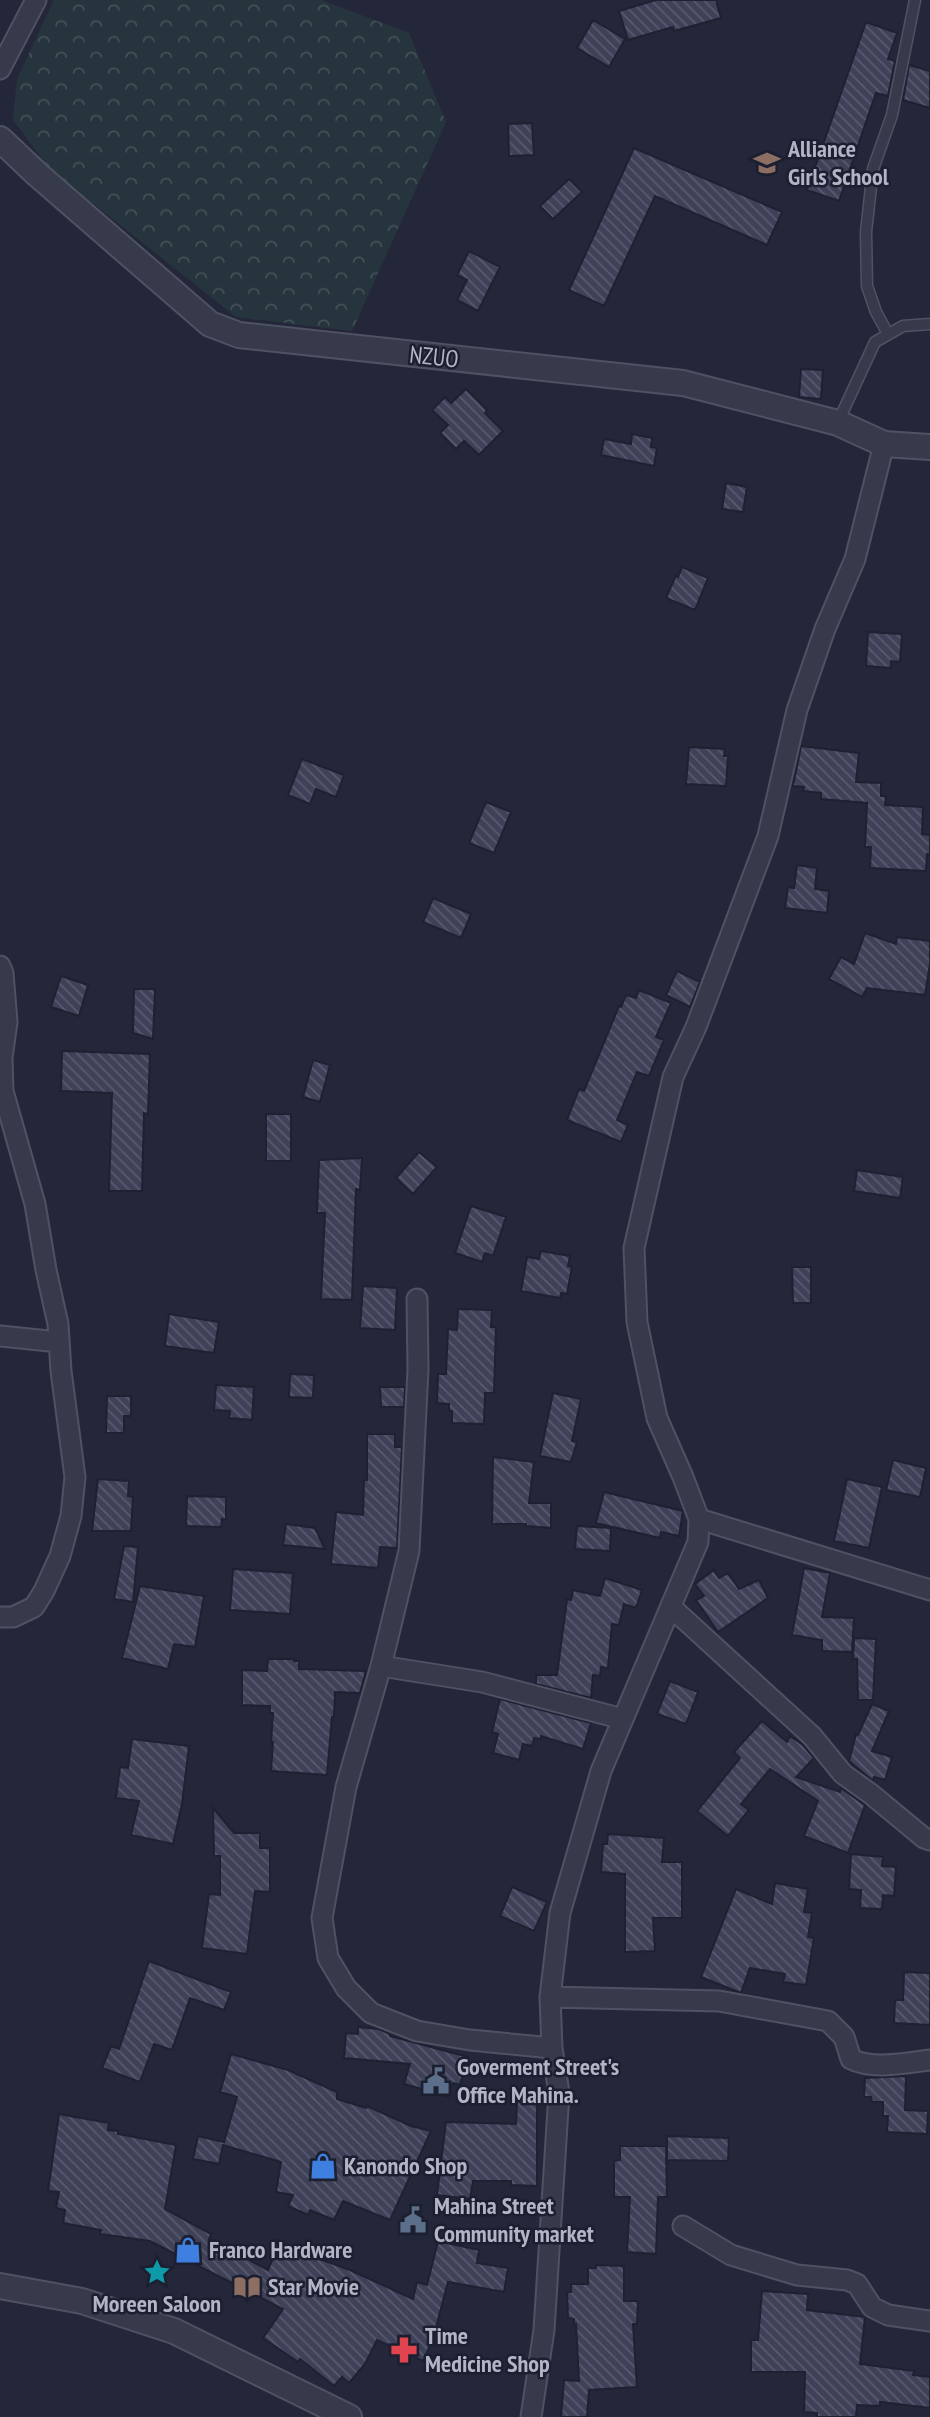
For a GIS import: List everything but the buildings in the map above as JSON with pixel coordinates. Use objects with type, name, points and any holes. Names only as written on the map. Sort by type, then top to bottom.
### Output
[{"type":"street","points":[[0,69],[36,0]]},
{"type":"street","name":"NZUO","points":[[0,139],[210,324],[239,334],[682,383],[838,423],[884,444],[930,447]]},
{"type":"street","points":[[531,2417],[544,2330],[559,2094],[552,2048],[550,1997],[560,1913],[601,1771],[698,1542],[699,1519],[656,1418],[637,1322],[634,1248],[673,1077],[696,1027],[768,836],[800,699],[825,629],[855,559],[884,444]]},
{"type":"street","points":[[0,966],[3,972],[7,1022],[2,1058],[3,1091],[35,1204],[58,1324],[75,1476],[71,1516],[61,1556],[44,1591],[34,1607],[13,1617],[0,1617]]},
{"type":"street","points":[[417,1299],[418,1369],[409,1551],[381,1665],[346,1787],[323,1918],[328,1958],[346,1988],[371,2013],[417,2031],[470,2040],[552,2048]]},
{"type":"street","points":[[0,1336],[60,1342]]},
{"type":"street","points":[[699,1519],[930,1590]]},
{"type":"street","points":[[672,1608],[812,1736],[843,1774],[923,1838],[930,1840]]},
{"type":"street","points":[[381,1665],[482,1682],[623,1719]]},
{"type":"street","points":[[550,1997],[719,2001],[828,2021],[844,2037],[851,2059],[861,2064],[902,2064],[930,2060]]},
{"type":"street","points":[[683,2226],[732,2255],[797,2274],[847,2280],[857,2284],[872,2307],[888,2315],[930,2321]]},
{"type":"street","points":[[0,2286],[82,2301],[174,2331],[349,2417]]},
{"type":"lane","points":[[888,334],[876,312],[867,286],[866,232],[873,169],[892,115],[915,0]]},
{"type":"lane","points":[[838,423],[875,342],[903,326],[930,324]]},
{"type":"green space","points":[[54,0],[321,0],[409,33],[446,122],[352,331],[236,317],[50,169],[13,120],[17,79]]},
{"type":"place","name":"Alliance Girls School","points":[[767,163]]},
{"type":"place","name":"Goverment Street's Office Mahina.","points":[[436,2081]]},
{"type":"place","name":"Kanondo Shop","points":[[323,2166]]},
{"type":"place","name":"Mahina Street Community market","points":[[413,2220]]},
{"type":"place","name":"Franco Hardware","points":[[188,2250]]},
{"type":"place","name":"Moreen Saloon","points":[[157,2272]]},
{"type":"place","name":"Star Movie","points":[[247,2287]]},
{"type":"place","name":"Time Medicine Shop","points":[[404,2350]]}]
